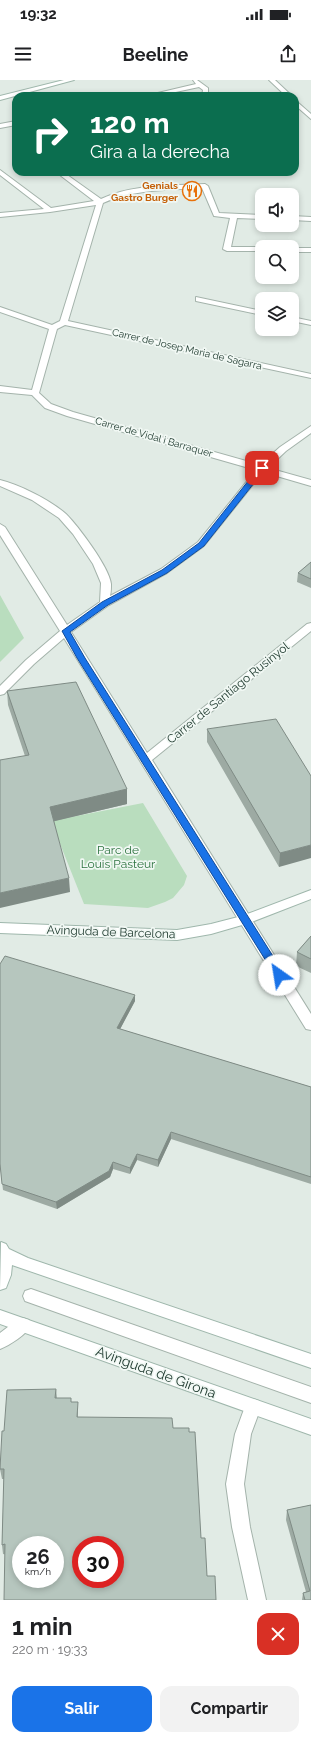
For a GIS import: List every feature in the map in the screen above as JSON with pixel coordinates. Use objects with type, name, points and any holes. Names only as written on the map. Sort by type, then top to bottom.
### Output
[{"type":"street","points":[[24,92],[71,80]]},
{"type":"street","points":[[194,80],[206,89],[206,92]]},
{"type":"street","points":[[272,80],[285,92]]},
{"type":"street","points":[[167,92],[200,85]]},
{"type":"street","points":[[0,98],[12,95]]},
{"type":"street","points":[[299,106],[311,117]]},
{"type":"street","points":[[0,126],[12,124]]},
{"type":"street","points":[[0,172],[50,210]]},
{"type":"street","points":[[64,176],[100,202]]},
{"type":"street","points":[[0,215],[50,210],[100,202],[115,195],[144,190],[205,186],[216,215],[255,217]]},
{"type":"street","points":[[0,389],[35,393],[53,328],[64,322],[100,202]]},
{"type":"street","points":[[234,217],[227,249],[255,249]]},
{"type":"street","points":[[299,218],[311,219]]},
{"type":"street","points":[[299,250],[311,250]]},
{"type":"street","points":[[199,299],[255,311]]},
{"type":"street","points":[[0,309],[53,328]]},
{"type":"street","points":[[299,320],[311,323]]},
{"type":"street","name":"Carrer de Josep Maria de Sagarra","points":[[64,322],[311,376]]},
{"type":"street","name":"Carrer de Vidal i Barraquer","points":[[35,393],[48,406],[70,414],[311,483]]},
{"type":"street","points":[[0,692],[30,662],[66,631],[105,603],[164,571],[201,544],[262,468],[283,449],[311,429]]},
{"type":"street","points":[[0,483],[35,498],[62,516],[98,564],[106,583],[105,603]]},
{"type":"street","points":[[0,527],[311,1025]]},
{"type":"street","name":"Carrer de Santiago Rusinyol","points":[[145,760],[311,626]]},
{"type":"street","name":"Avinguda de Barcelona","points":[[0,928],[177,935],[212,929],[245,920],[311,894]]},
{"type":"street","points":[[0,1283],[5,1267],[1,1250]]},
{"type":"street","points":[[1,1250],[24,1263],[311,1361]]},
{"type":"street","points":[[31,1296],[311,1395]]},
{"type":"street","name":"Avinguda de Girona","points":[[0,1317],[311,1427]]},
{"type":"street","points":[[0,1342],[23,1325]]},
{"type":"street","points":[[253,1407],[243,1434],[235,1484],[241,1527],[257,1600]]},
{"type":"green space","points":[[0,595],[24,638],[0,662]]},
{"type":"green space","name":"Parc de Louis Pasteur","points":[[143,803],[187,876],[184,885],[173,898],[148,908],[84,904],[51,821]]},
{"type":"building","points":[[311,562],[311,579],[298,573]]},
{"type":"building","points":[[76,682],[127,789],[50,807],[69,878],[0,893],[0,760],[29,755],[7,691]]},
{"type":"building","points":[[276,719],[311,776],[311,845],[280,853],[207,729]]},
{"type":"building","points":[[311,936],[311,959],[297,952]]},
{"type":"building","points":[[5,956],[135,995],[117,1028],[311,1087],[311,1177],[171,1132],[158,1160],[137,1154],[130,1168],[113,1162],[109,1171],[56,1202],[2,1184],[0,1164],[0,964]]},
{"type":"building","points":[[56,1389],[55,1398],[71,1398],[71,1402],[78,1402],[77,1417],[172,1418],[173,1428],[189,1428],[189,1432],[195,1432],[201,1538],[205,1538],[207,1576],[215,1576],[216,1600],[4,1600],[5,1544],[2,1545],[4,1469],[0,1469],[2,1431],[4,1431],[7,1390]]},
{"type":"building","points":[[311,1505],[311,1600],[305,1600],[303,1593],[310,1591],[287,1510]]},
{"type":"place","name":"Genials Gastro Burger","points":[[192,191]]},
{"type":"route","points":[[262,468],[201,544],[164,571],[105,603],[66,631],[81,658],[279,975]]}]
